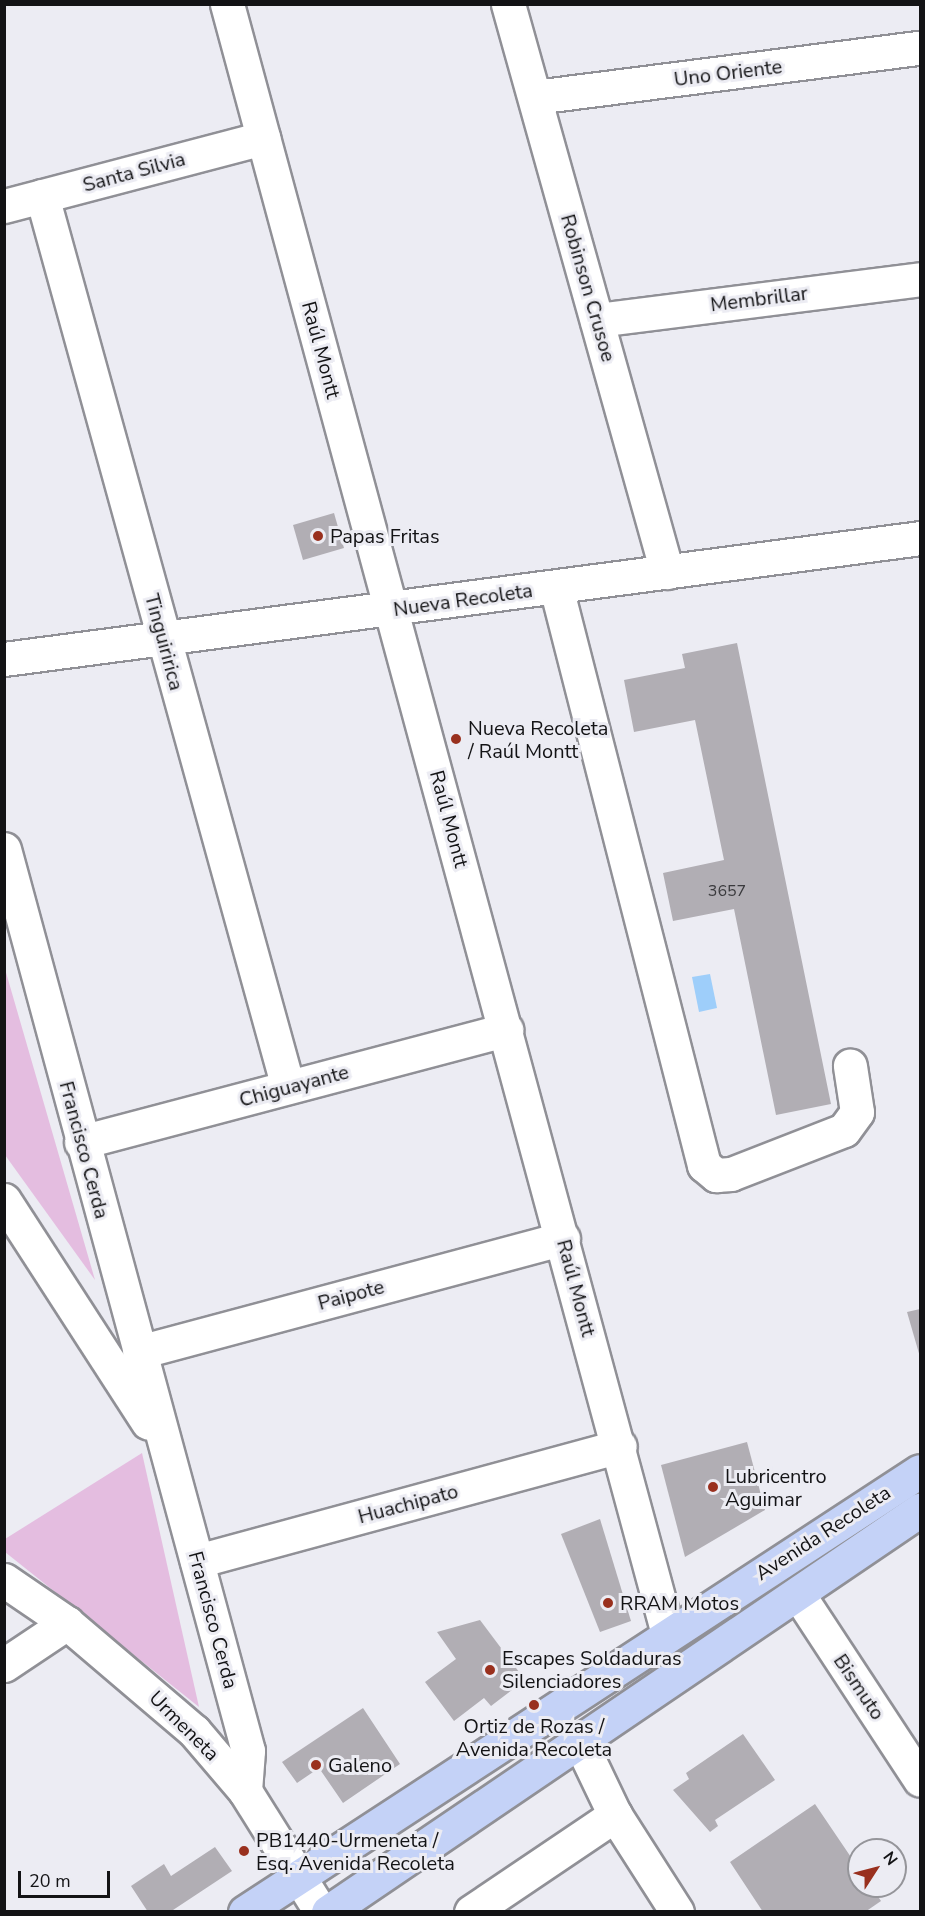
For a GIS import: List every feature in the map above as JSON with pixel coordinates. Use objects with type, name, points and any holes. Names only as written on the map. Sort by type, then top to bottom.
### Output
[{"type":"main road","name":"Avenida Recoleta","points":[[245,1911],[921,1471]]},
{"type":"main road","name":"Avenida Recoleta","points":[[328,1911],[921,1510]]},
{"type":"street","name":"Raúl Montt","points":[[227,4],[620,1446],[668,1634]]},
{"type":"street","name":"Robinson Crusoe","points":[[508,4],[667,572]]},
{"type":"street","name":"Uno Oriente","points":[[535,98],[921,48]]},
{"type":"street","name":"Santa Silvia","points":[[4,206],[263,138]]},
{"type":"street","name":"Tinguiririca","points":[[42,196],[288,1087]]},
{"type":"street","name":"Membrillar","points":[[597,320],[921,279]]},
{"type":"street","name":"Nueva Recoleta","points":[[4,659],[921,538]]},
{"type":"street","points":[[556,587],[704,1165],[716,1175],[731,1174],[844,1130],[856,1112],[850,1066]]},
{"type":"street","name":"Francisco Cerda","points":[[4,849],[14,924],[81,1142],[248,1751],[245,1791]]},
{"type":"street","name":"Chiguayante","points":[[81,1142],[506,1030]]},
{"type":"street","name":"Francisco Cerda","points":[[4,1200],[166,1450]]},
{"type":"street","name":"Paipote","points":[[139,1352],[563,1238]]},
{"type":"street","name":"Huachipato","points":[[197,1561],[620,1446]]},
{"type":"street","name":"Urmeneta","points":[[4,1580],[67,1623],[194,1731],[245,1791],[321,1911]]},
{"type":"street","name":"Bismuto","points":[[798,1594],[921,1780]]},
{"type":"street","points":[[4,1665],[67,1623]]},
{"type":"street","points":[[580,1742],[615,1815],[677,1911]]},
{"type":"street","points":[[471,1911],[615,1815]]},
{"type":"shaded area","points":[[5,969],[95,1280],[5,1155]]},
{"type":"shaded area","points":[[142,1453],[199,1707],[5,1552],[5,1539]]},
{"type":"water","points":[[710,974],[717,1008],[699,1012],[692,977]]},
{"type":"building","name":"Papas Fritas","points":[[334,513],[344,548],[303,560],[293,525]]},
{"type":"building","points":[[737,643],[831,1104],[776,1115],[734,909],[673,921],[663,873],[724,860],[695,720],[634,732],[624,680],[685,668],[682,654]]},
{"type":"building","points":[[920,1309],[920,1357],[907,1312]]},
{"type":"building","name":"Lubricentro Aguimar","points":[[747,1442],[765,1510],[685,1557],[661,1465]]},
{"type":"building","points":[[600,1519],[631,1621],[600,1632],[561,1534]]},
{"type":"building","name":"Escapes Soldaduras Silenciadores","points":[[480,1620],[525,1680],[491,1706],[484,1698],[454,1721],[425,1682],[456,1659],[437,1632]]},
{"type":"building","points":[[363,1708],[400,1764],[343,1803],[319,1768],[297,1783],[282,1762]]},
{"type":"building","points":[[743,1734],[775,1780],[715,1820],[718,1826],[710,1832],[673,1790],[689,1779],[686,1773]]},
{"type":"building","points":[[815,1804],[847,1851],[847,1898],[879,1898],[881,1901],[865,1912],[763,1912],[730,1862]]},
{"type":"building","points":[[215,1847],[232,1871],[170,1912],[148,1912],[131,1886],[164,1864],[171,1876]]},
{"type":"place","name":"Papas Fritas","points":[[318,536]]},
{"type":"place","name":"Nueva Recoleta / Raúl Montt","points":[[456,739]]},
{"type":"place","name":"Lubricentro Aguimar","points":[[713,1487]]},
{"type":"place","name":"RRAM Motos","points":[[608,1603]]},
{"type":"place","name":"Escapes Soldaduras Silenciadores","points":[[490,1670]]},
{"type":"place","name":"Ortiz de Rozas / Avenida Recoleta","points":[[534,1705]]},
{"type":"place","name":"Galeno","points":[[316,1765]]},
{"type":"place","name":"PB1440-Urmeneta / Esq. Avenida Recoleta","points":[[244,1851]]}]
